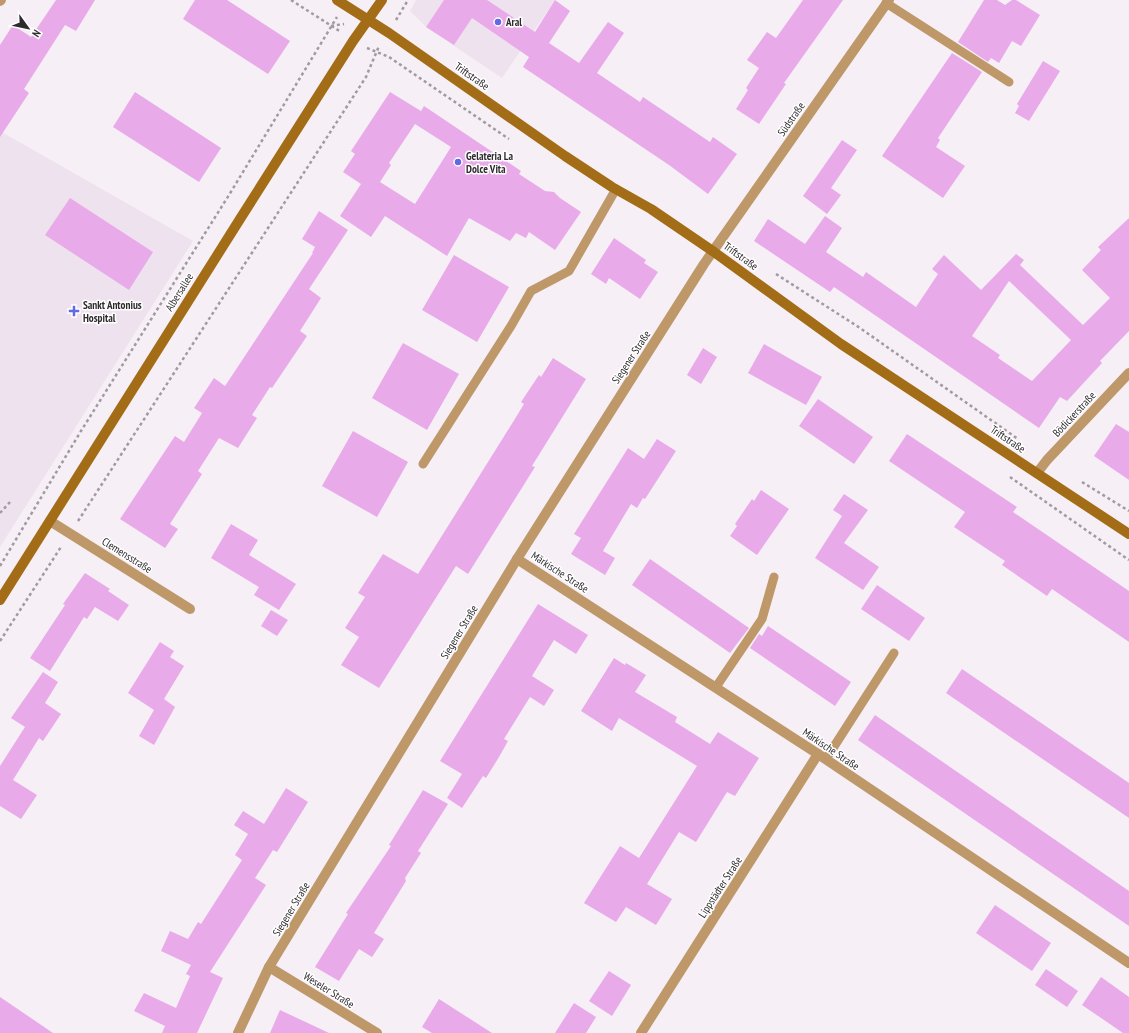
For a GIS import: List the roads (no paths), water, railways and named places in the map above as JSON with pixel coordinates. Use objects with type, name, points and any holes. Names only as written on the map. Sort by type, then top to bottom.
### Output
[{"type":"street","name":"Triftstraße","points":[[337,0],[565,156],[616,189],[651,209],[714,252],[841,344],[1129,534]]},
{"type":"street","name":"Albersallee","points":[[0,600],[240,219],[382,0]]},
{"type":"street","name":"Südstraße","points":[[714,252],[887,2]]},
{"type":"street","name":"Siegener Straße","points":[[238,1033],[269,967],[517,559],[714,252]]},
{"type":"street","name":"Bödickerstraße","points":[[1037,473],[1047,460],[1129,373]]},
{"type":"street","name":"Clemensstraße","points":[[50,521],[190,609]]},
{"type":"street","name":"Märkische Straße","points":[[517,559],[822,756],[1129,963]]},
{"type":"street","name":"Lippstädter Straße","points":[[641,1033],[822,756]]},
{"type":"street","name":"Weseler Straße","points":[[269,967],[377,1033]]},
{"type":"lane","points":[[887,2],[1009,82]]},
{"type":"lane","points":[[423,464],[511,326],[531,291],[569,271],[616,189]]},
{"type":"lane","points":[[716,687],[762,619],[774,577]]},
{"type":"lane","points":[[822,756],[894,653]]},
{"type":"place","name":"Aral","points":[[498,22]]},
{"type":"place","name":"Gelateria La Dolce Vita","points":[[458,162]]},
{"type":"place","name":"Sankt Antonius Hospital","points":[[74,311]]}]
